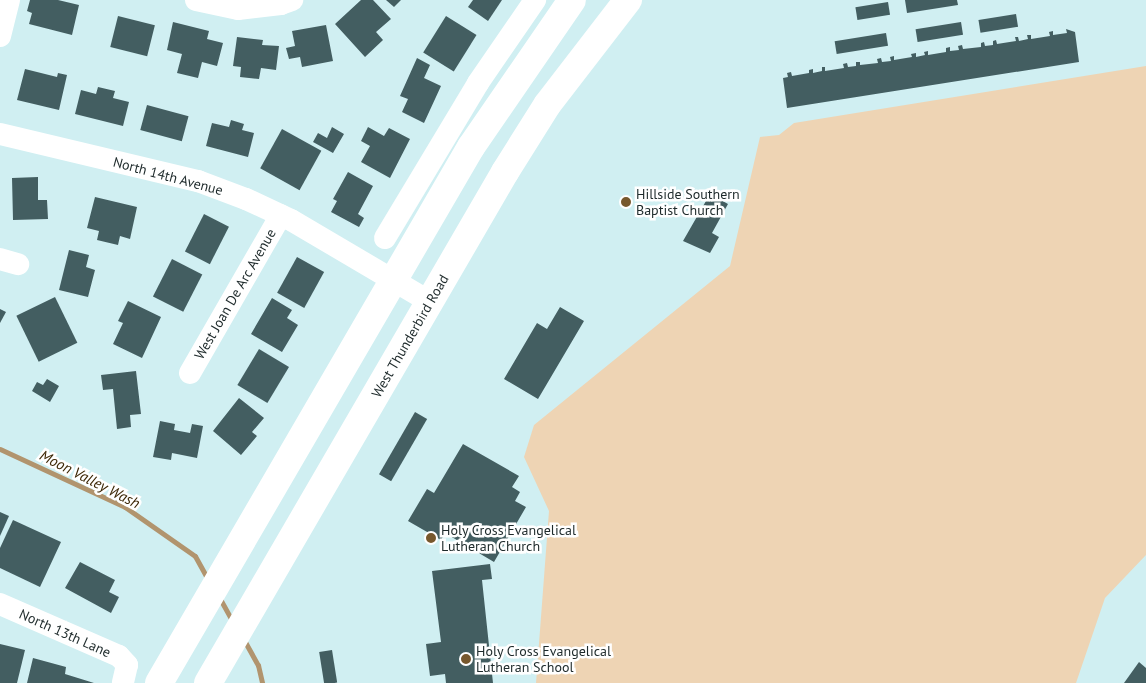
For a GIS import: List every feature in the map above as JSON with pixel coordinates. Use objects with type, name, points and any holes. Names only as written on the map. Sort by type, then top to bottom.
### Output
[{"type":"main road","points":[[159,683],[434,209],[512,83],[572,0]]},
{"type":"main road","name":"West Thunderbird Road","points":[[208,683],[430,302],[547,106],[628,0]]},
{"type":"main road","points":[[256,517],[293,538]]},
{"type":"street","points":[[0,36],[9,0]]},
{"type":"street","points":[[196,0],[238,9],[281,4],[292,0]]},
{"type":"street","points":[[385,238],[478,83],[535,0]]},
{"type":"street","name":"North 14th Avenue","points":[[0,134],[198,182],[281,215],[430,302]]},
{"type":"street","points":[[411,194],[434,209]]},
{"type":"street","name":"West Joan De Arc Avenue","points":[[190,374],[281,215]]},
{"type":"street","name":"North 13th Lane","points":[[0,604],[119,656],[125,674]]},
{"type":"shaded area","points":[[1146,66],[1146,555],[1105,598],[1076,683],[536,683],[549,511],[524,457],[534,425],[730,266],[760,137],[779,135],[794,123]]},
{"type":"building","points":[[30,0],[58,0],[79,5],[72,35],[29,24],[32,13],[27,11]]},
{"type":"building","points":[[361,0],[373,0],[391,19],[376,32],[383,40],[365,57],[335,24]]},
{"type":"building","points":[[386,0],[401,0],[394,7]]},
{"type":"building","points":[[473,0],[502,0],[488,21],[468,7]]},
{"type":"building","points":[[905,0],[957,0],[958,5],[907,13]]},
{"type":"building","points":[[888,2],[890,15],[857,20],[855,7]]},
{"type":"building","points":[[1016,14],[1018,27],[981,33],[978,20]]},
{"type":"building","points":[[118,16],[155,25],[147,56],[110,47]]},
{"type":"building","points":[[446,16],[477,35],[454,72],[423,52]]},
{"type":"building","points":[[173,22],[209,31],[207,39],[223,43],[217,66],[202,62],[198,78],[177,73],[182,54],[167,50]]},
{"type":"building","points":[[961,22],[963,35],[918,42],[916,29]]},
{"type":"building","points":[[326,25],[333,61],[302,67],[300,57],[289,59],[286,48],[295,46],[292,31]]},
{"type":"building","points":[[1066,29],[1075,32],[1079,62],[787,108],[783,78],[788,77],[787,73],[791,72],[792,76],[809,73],[809,70],[813,69],[813,73],[822,71],[822,67],[825,67],[825,71],[844,68],[843,64],[847,63],[848,67],[856,66],[856,62],[860,62],[860,65],[878,63],[877,59],[881,58],[882,62],[891,61],[890,57],[894,56],[894,60],[912,57],[911,54],[916,53],[916,57],[925,55],[924,52],[928,51],[928,55],[946,52],[946,48],[950,47],[950,51],[959,50],[958,46],[962,45],[963,49],[981,47],[981,43],[984,42],[985,46],[993,45],[993,41],[996,40],[997,44],[1016,41],[1015,37],[1018,37],[1019,41],[1028,39],[1027,35],[1031,35],[1031,39],[1050,36],[1049,32],[1053,31],[1053,35],[1067,33]]},
{"type":"building","points":[[886,33],[888,46],[837,54],[835,41]]},
{"type":"building","points":[[237,37],[263,40],[262,45],[279,46],[276,70],[261,68],[259,79],[240,77],[241,67],[233,66]]},
{"type":"building","points":[[417,58],[430,65],[424,78],[441,86],[424,123],[402,112],[408,99],[400,96]]},
{"type":"building","points":[[25,69],[57,77],[58,73],[67,75],[59,110],[17,100]]},
{"type":"building","points":[[98,87],[115,91],[113,98],[129,102],[123,126],[75,114],[81,90],[96,94]]},
{"type":"building","points":[[147,105],[189,116],[182,141],[140,130]]},
{"type":"building","points":[[231,120],[244,124],[242,130],[254,133],[248,157],[206,146],[212,123],[229,127]]},
{"type":"building","points":[[332,127],[344,134],[333,153],[313,142],[318,133],[327,138]]},
{"type":"building","points":[[368,127],[384,136],[389,128],[410,139],[390,178],[361,162],[370,146],[361,141]]},
{"type":"building","points":[[282,129],[321,151],[300,190],[260,168]]},
{"type":"building","points":[[348,172],[373,186],[358,214],[364,218],[359,227],[331,212],[337,201],[333,199]]},
{"type":"building","points":[[38,177],[38,200],[47,200],[48,219],[13,220],[12,178]]},
{"type":"building","points":[[710,194],[728,204],[712,233],[719,237],[710,253],[683,241]]},
{"type":"building","points":[[95,197],[137,207],[130,239],[120,236],[118,245],[97,240],[99,231],[87,228]]},
{"type":"building","points":[[204,214],[229,227],[210,264],[185,251]]},
{"type":"building","points":[[69,250],[89,255],[86,267],[95,270],[88,297],[59,290]]},
{"type":"building","points":[[297,257],[324,272],[304,308],[277,293]]},
{"type":"building","points":[[172,259],[202,274],[183,312],[153,296]]},
{"type":"building","points":[[55,297],[77,343],[39,362],[16,316]]},
{"type":"building","points":[[272,298],[292,310],[287,318],[298,325],[282,352],[251,334]]},
{"type":"building","points":[[128,301],[161,317],[142,358],[113,344],[123,323],[118,321]]},
{"type":"building","points":[[560,307],[584,321],[538,399],[504,379],[537,323],[547,329]]},
{"type":"building","points":[[0,309],[6,312],[0,323]]},
{"type":"building","points":[[259,349],[289,367],[267,403],[237,385]]},
{"type":"building","points":[[136,371],[141,414],[130,415],[131,427],[117,429],[113,389],[103,390],[101,375]]},
{"type":"building","points":[[47,379],[59,386],[50,402],[32,391],[37,382],[43,385]]},
{"type":"building","points":[[239,398],[264,418],[252,432],[257,436],[241,455],[213,431]]},
{"type":"building","points":[[415,412],[427,419],[391,481],[379,474]]},
{"type":"building","points":[[160,421],[175,424],[174,430],[190,433],[192,424],[203,426],[197,458],[172,453],[171,460],[153,457]]},
{"type":"building","points":[[463,444],[519,476],[512,487],[520,492],[515,501],[526,507],[494,562],[445,533],[441,540],[408,521],[427,489],[434,493]]},
{"type":"building","points":[[0,512],[9,516],[0,536]]},
{"type":"building","points":[[13,520],[61,542],[40,587],[0,568],[0,548]]},
{"type":"building","points":[[80,562],[115,580],[109,592],[119,597],[111,613],[65,588]]},
{"type":"building","points":[[490,564],[492,579],[482,580],[493,683],[446,683],[445,674],[430,676],[426,644],[441,642],[432,571]]},
{"type":"building","points":[[0,644],[25,650],[17,683],[0,683]]},
{"type":"building","points":[[332,650],[337,683],[324,683],[319,652]]},
{"type":"building","points":[[33,658],[66,667],[65,674],[94,683],[27,683]]},
{"type":"building","points":[[1139,662],[1146,668],[1146,683],[1124,683]]},
{"type":"waterway","name":"Moon Valley Wash","points":[[0,449],[125,507],[195,556],[208,579]]},
{"type":"waterway","name":"Moon Valley Wash","points":[[219,597],[233,622]]},
{"type":"waterway","name":"Moon Valley Wash","points":[[244,640],[258,665],[262,683]]},
{"type":"place","name":"Hillside Southern Baptist Church","points":[[626,202]]},
{"type":"place","name":"Holy Cross Evangelical Lutheran Church","points":[[431,538]]},
{"type":"place","name":"Holy Cross Evangelical Lutheran School","points":[[466,659]]}]
